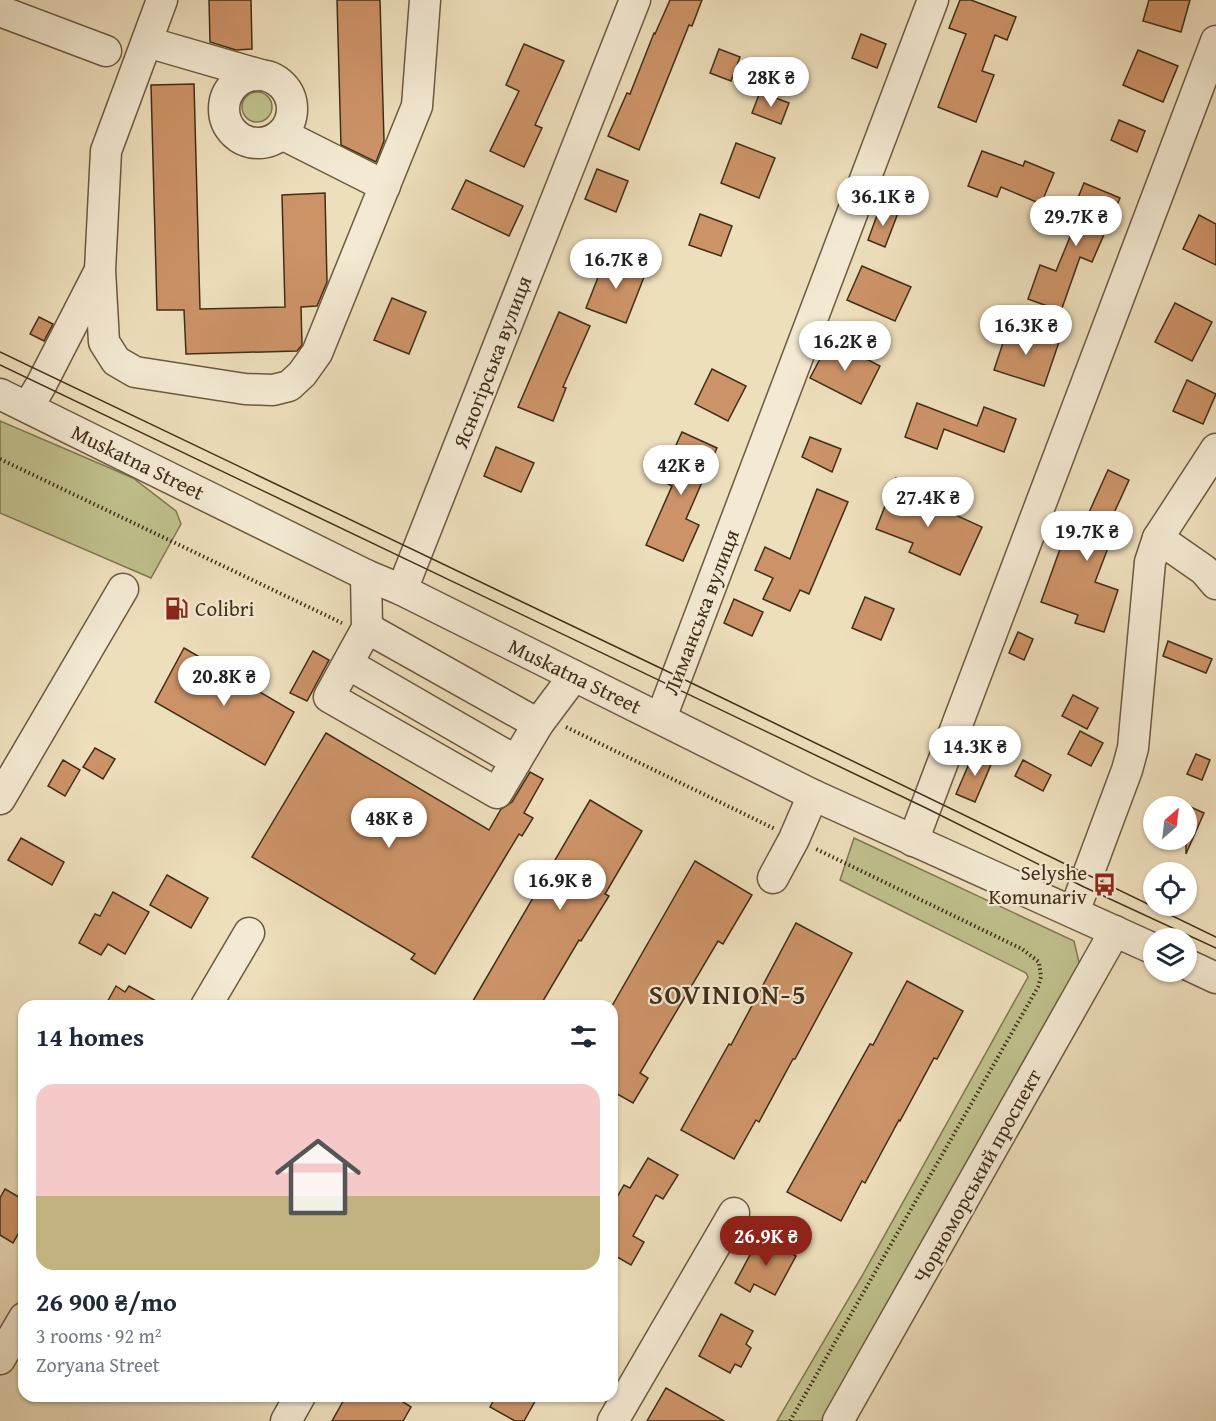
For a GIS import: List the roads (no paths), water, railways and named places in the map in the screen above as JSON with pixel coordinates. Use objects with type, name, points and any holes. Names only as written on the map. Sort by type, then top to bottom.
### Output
[{"type":"street","points":[[162,0],[106,151],[100,270],[104,342],[116,361],[135,372],[245,389],[273,390],[289,386],[302,374],[317,353],[417,106],[425,0]]},
{"type":"street","name":"Ясногірська вулиця","points":[[402,590],[635,0]]},
{"type":"street","name":"Лиманська вулиця","points":[[661,718],[933,0]]},
{"type":"street","points":[[0,11],[106,51]]},
{"type":"street","points":[[913,841],[1216,41]]},
{"type":"street","points":[[147,42],[261,75],[271,78],[281,84],[292,103],[292,114],[282,134],[262,143],[240,138],[226,120],[224,109],[231,88],[249,76],[261,75]]},
{"type":"street","points":[[282,134],[385,186]]},
{"type":"street","points":[[28,407],[100,270]]},
{"type":"street","name":"Muskatna Street","points":[[0,394],[366,575],[402,590],[813,795],[1143,944]]},
{"type":"street","points":[[1074,912],[1127,770],[1133,748],[1150,562],[1158,538],[1216,449]]},
{"type":"street","points":[[1158,538],[1204,570],[1216,584]]},
{"type":"street","points":[[366,575],[367,628],[329,697],[496,793],[541,720],[574,676]]},
{"type":"street","points":[[0,800],[123,589]]},
{"type":"street","points":[[367,628],[541,720]]},
{"type":"street","points":[[773,878],[813,795]]},
{"type":"street","name":"Чорноморський проспект","points":[[838,1421],[1115,931]]},
{"type":"street","points":[[210,1000],[249,933]]},
{"type":"street","points":[[1197,969],[1216,978]]},
{"type":"street","points":[[613,1421],[734,1213]]},
{"type":"street","points":[[0,1359],[18,1328]]},
{"type":"street","points":[[286,1421],[297,1402]]},
{"type":"tram line","points":[[0,352],[1216,937]]},
{"type":"tram line","points":[[0,365],[926,808],[1084,887],[1216,948]]},
{"type":"place","name":"Colibri","points":[[177,608]]},
{"type":"place","name":"Selyshe Komunariv","points":[[1105,884]]},
{"type":"district","name":"SOVINION-5","points":[[728,994]]}]
